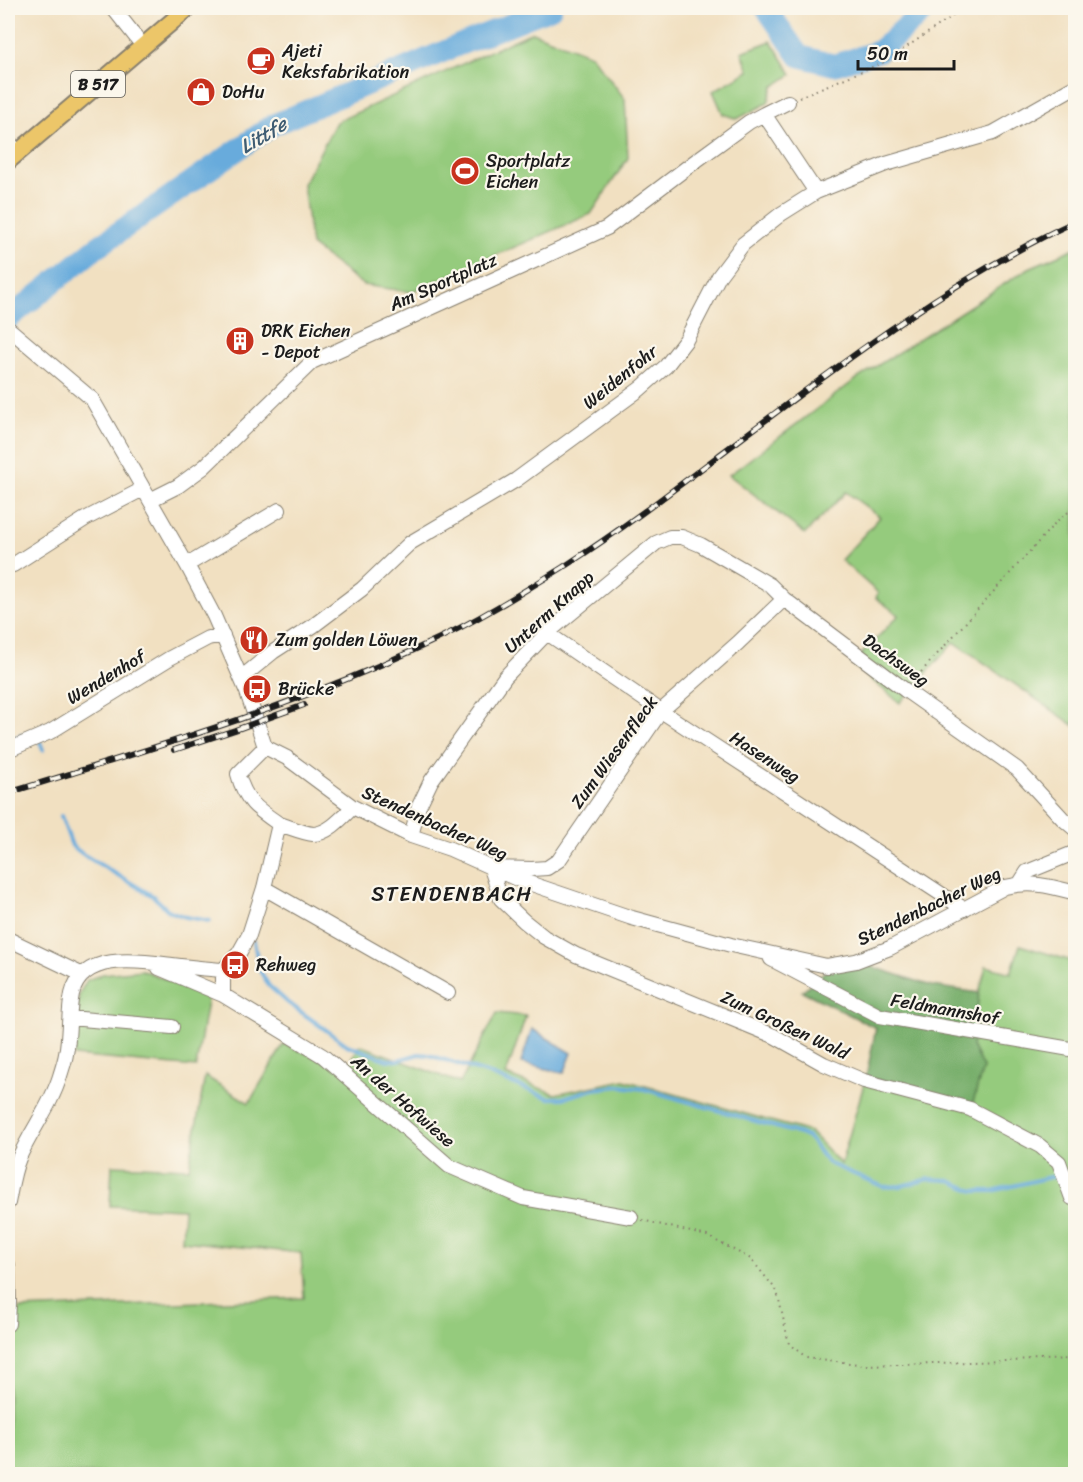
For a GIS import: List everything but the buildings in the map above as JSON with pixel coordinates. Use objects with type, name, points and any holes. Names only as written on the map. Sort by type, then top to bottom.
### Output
[{"type":"main road","name":"B 517","points":[[11,151],[188,8]]},
{"type":"street","points":[[113,8],[143,46]]},
{"type":"street","name":"Weidenfohr","points":[[241,678],[273,652],[313,626],[362,589],[410,543],[516,480],[640,389],[666,366],[686,339],[719,276],[743,244],[781,213],[816,192],[886,164],[993,133],[1076,86]]},
{"type":"street","name":"Am Sportplatz","points":[[14,566],[85,519],[147,494],[178,486],[204,467],[312,362],[607,228],[749,122],[788,102]]},
{"type":"street","points":[[764,114],[816,192]]},
{"type":"street","points":[[9,329],[92,399],[214,616],[241,678],[265,747],[238,774],[241,788],[255,808],[279,824],[312,834],[322,832],[353,807]]},
{"type":"street","points":[[187,565],[279,510]]},
{"type":"street","name":"Unterm Knapp","points":[[411,836],[419,806],[431,781],[505,677],[547,633],[656,543],[670,537],[682,537]]},
{"type":"street","name":"Dachsweg","points":[[682,537],[701,545],[770,585],[784,599],[904,690],[1017,769],[1076,830]]},
{"type":"street","name":"Zum Wiesenfleck","points":[[491,867],[547,868],[559,860],[662,711],[784,599]]},
{"type":"street","name":"Hasenweg","points":[[547,633],[964,909]]},
{"type":"street","name":"Wendenhof","points":[[8,750],[50,732],[170,658],[208,638],[223,636]]},
{"type":"street","name":"Stendenbacher Weg","points":[[265,747],[286,758],[353,807],[411,836],[450,849],[517,879],[632,918],[731,945],[827,966],[856,961],[890,948],[1005,886],[1038,883],[1076,893]]},
{"type":"street","points":[[224,995],[223,970],[239,953],[249,935],[264,888],[279,824]]},
{"type":"street","points":[[1020,884],[1027,872],[1076,852]]},
{"type":"street","name":"Zum Großen Wald","points":[[491,867],[501,899],[544,937],[576,955],[774,1036],[824,1064],[864,1081],[970,1109],[1040,1146],[1059,1162],[1072,1198]]},
{"type":"street","points":[[264,888],[448,993]]},
{"type":"street","points":[[8,939],[83,975]]},
{"type":"street","name":"Feldmannshof","points":[[753,949],[880,1016],[1076,1050]]},
{"type":"street","points":[[8,1203],[17,1161],[51,1100],[59,1078],[66,1054],[73,993],[77,982],[83,975],[88,970],[106,964],[132,960],[223,970]]},
{"type":"street","name":"An der Hofwiese","points":[[145,962],[224,995],[323,1056],[449,1166],[523,1198],[631,1217]]},
{"type":"street","points":[[70,1018],[172,1028]]},
{"type":"street","points":[[8,1265],[8,1324]]},
{"type":"path","points":[[958,12],[959,8]]},
{"type":"path","points":[[788,102],[884,62],[965,8]]},
{"type":"path","points":[[904,690],[1057,521],[1076,506]]},
{"type":"path","points":[[631,1217],[707,1236],[751,1258],[777,1291],[789,1344],[806,1357],[865,1365],[1076,1359]]},
{"type":"green space","name":"Sportplatz Eichen","points":[[532,32],[591,55],[625,99],[628,158],[591,214],[411,292],[363,285],[311,245],[303,184],[336,122]]},
{"type":"green space","points":[[771,41],[792,74],[773,87],[768,103],[737,119],[723,114],[713,91],[749,71],[742,52]]},
{"type":"green space","points":[[1075,248],[1075,726],[954,642],[900,703],[852,664],[899,615],[876,598],[878,593],[841,560],[880,517],[846,492],[805,534],[729,475],[855,380],[1029,268]]},
{"type":"green space","points":[[1020,945],[1075,962],[1075,1474],[8,1474],[8,1352],[19,1309],[304,1298],[301,1253],[182,1241],[184,1209],[110,1206],[112,1165],[189,1168],[205,1076],[249,1103],[284,1044],[346,1070],[360,1045],[460,1083],[497,1013],[526,1016],[506,1075],[555,1094],[624,1080],[810,1132],[841,1164],[866,1077],[983,1068],[972,1046],[979,993],[986,966],[1011,973]]},
{"type":"green space","points":[[842,957],[932,986],[979,993],[972,1046],[983,1068],[972,1106],[866,1077],[876,1028],[802,991]]},
{"type":"green space","points":[[142,970],[208,996],[196,1067],[74,1056],[79,994],[87,980],[103,974]]},
{"type":"water","points":[[532,1029],[572,1053],[564,1073],[521,1063]]},
{"type":"waterway","name":"Littfe","points":[[8,319],[96,248],[273,125],[551,8]]},
{"type":"waterway","name":"Littfe","points":[[766,8],[799,56],[834,65],[879,51],[927,8]]},
{"type":"waterway","points":[[8,741],[22,735]]},
{"type":"waterway","points":[[40,742],[43,750]]},
{"type":"waterway","points":[[61,816],[72,846],[84,855],[153,896],[169,911],[186,917],[210,921]]},
{"type":"waterway","points":[[254,941],[259,969],[269,986],[287,1002],[347,1045],[388,1060],[398,1060],[419,1054],[429,1055],[486,1073],[549,1098],[563,1098],[594,1089],[619,1086],[644,1089],[800,1134],[809,1138],[828,1163],[884,1187],[901,1186],[929,1179],[948,1180],[974,1191],[992,1191],[1054,1177]]},
{"type":"railway","points":[[8,793],[274,707],[378,666],[465,625],[500,606],[607,538],[807,389],[937,298],[1028,245],[1076,221]]},
{"type":"railway","points":[[174,750],[304,705]]},
{"type":"place","name":"Ajeti Keksfabrikation","points":[[261,61]]},
{"type":"place","name":"DoHu","points":[[201,92]]},
{"type":"place","name":"Sportplatz Eichen","points":[[465,171]]},
{"type":"place","name":"DRK Eichen - Depot","points":[[240,341]]},
{"type":"place","name":"Zum golden Löwen","points":[[254,640]]},
{"type":"place","name":"Brücke","points":[[257,689]]},
{"type":"place","name":"Rehweg","points":[[235,965]]},
{"type":"district","name":"STENDENBACH","points":[[452,894]]}]
